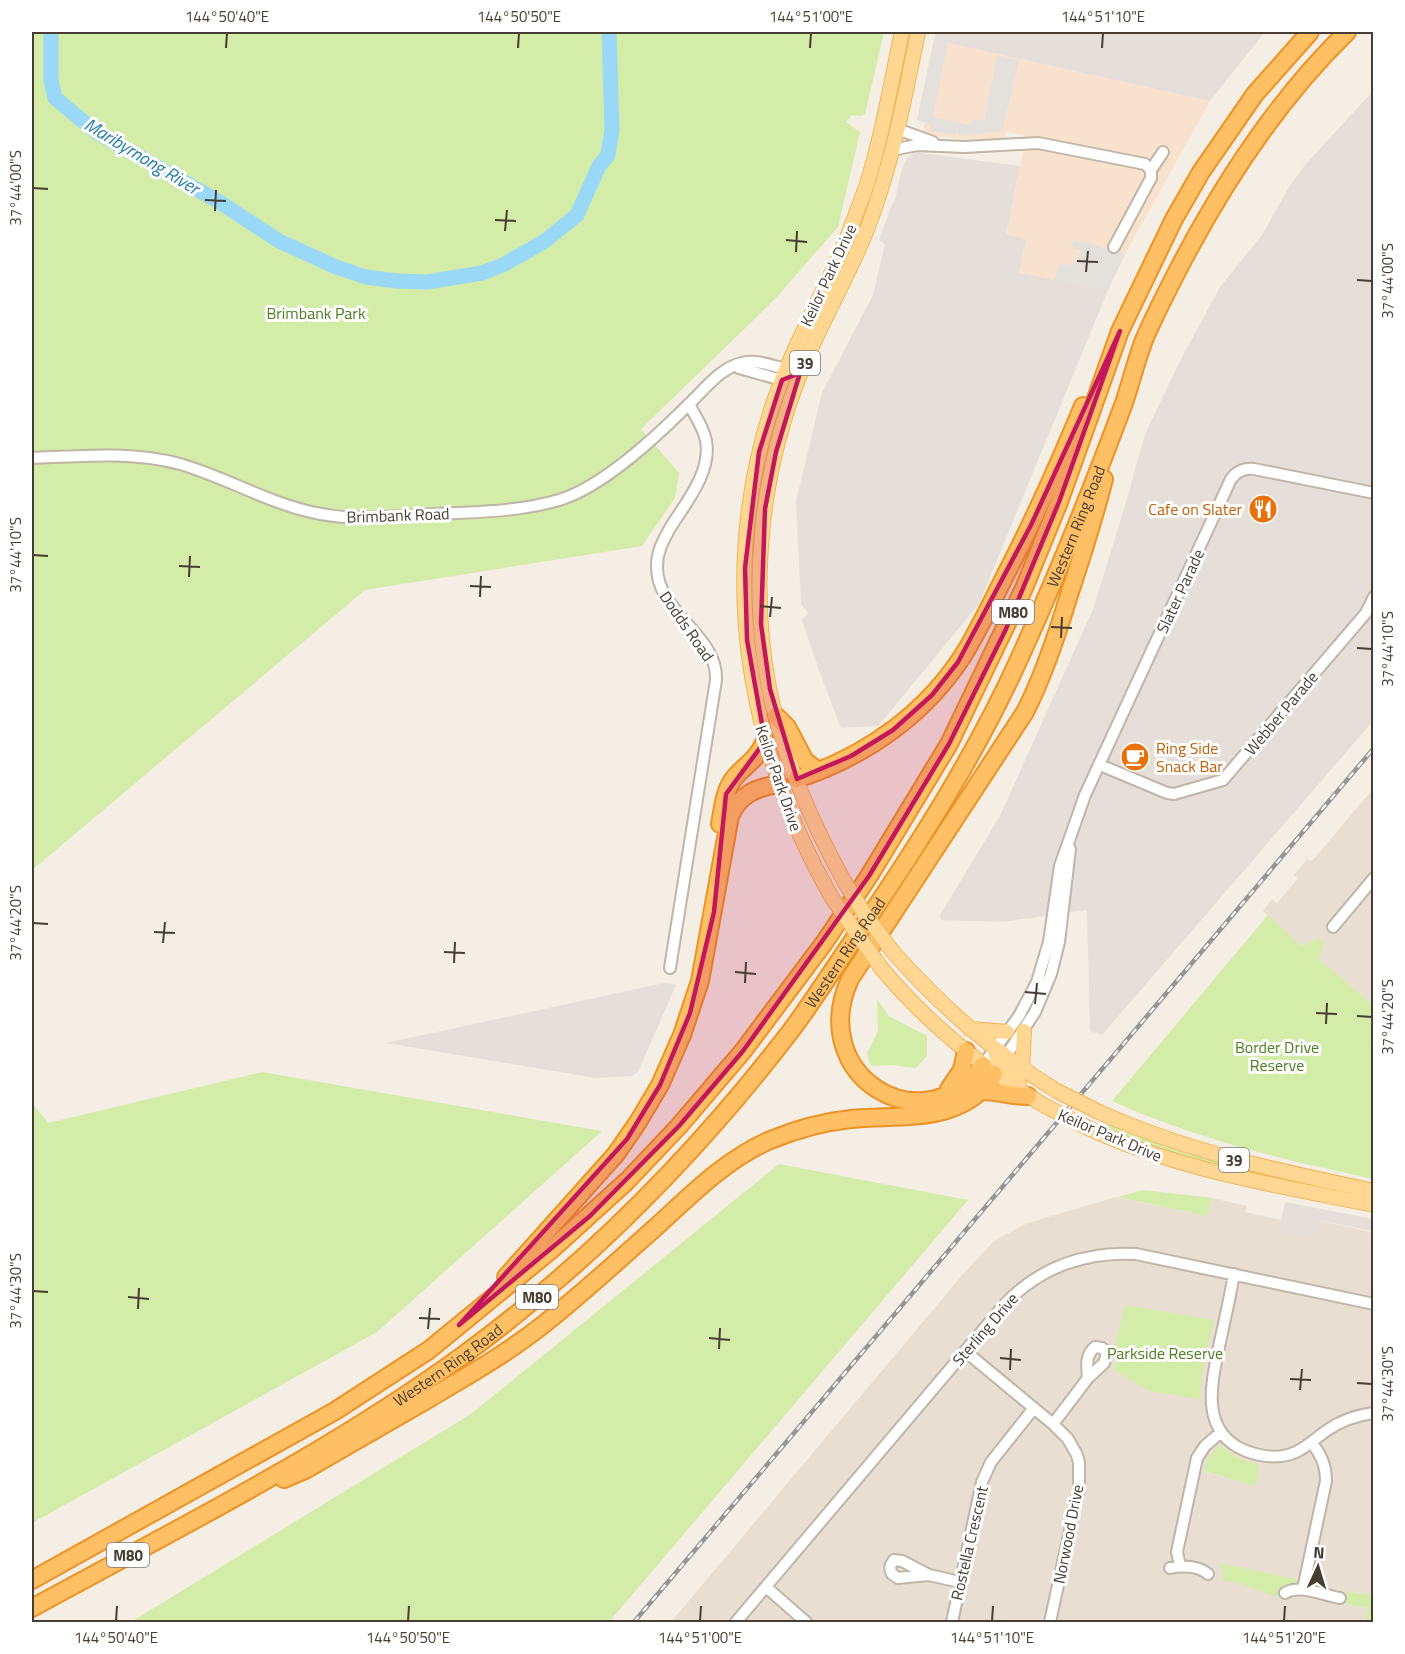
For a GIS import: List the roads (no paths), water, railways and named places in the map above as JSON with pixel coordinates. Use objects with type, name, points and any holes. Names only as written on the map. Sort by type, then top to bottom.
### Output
[{"type":"highway","name":"Western Ring Road","points":[[32,1580],[335,1411],[429,1350],[590,1216],[627,1181],[679,1126],[743,1051],[824,943],[869,876],[949,744],[1006,629],[1059,502],[1120,331],[1174,219],[1201,172],[1256,94],[1310,32]]},
{"type":"highway","name":"Western Ring Road","points":[[32,1608],[225,1504],[364,1422],[422,1384],[518,1312],[565,1272],[639,1204],[732,1104],[794,1026],[881,899],[946,797],[995,709],[1020,658],[1066,552],[1123,405],[1144,342],[1164,298],[1244,155],[1272,118],[1345,34]]},
{"type":"highway","points":[[797,779],[851,756],[893,730],[932,695],[958,662],[979,627],[1031,525],[1087,396],[1120,331]]},
{"type":"highway","points":[[995,1062],[961,1087],[939,1097],[919,1100],[901,1099],[876,1089],[862,1077],[847,1055],[841,1038],[839,1021],[843,995],[850,979],[1033,696],[1051,653],[1094,518],[1123,405]]},
{"type":"highway","points":[[776,716],[787,727],[805,761],[818,771]]},
{"type":"highway","points":[[714,912],[718,840],[726,794],[733,779],[759,754],[765,741]]},
{"type":"highway","points":[[459,1325],[581,1194],[621,1146],[644,1113],[665,1075],[690,1013],[705,960],[728,826],[734,807],[751,791],[778,784]]},
{"type":"highway","points":[[939,1097],[960,1074],[966,1051]]},
{"type":"highway","points":[[225,1504],[305,1470],[513,1347],[598,1279],[710,1176],[747,1151],[785,1134],[829,1122],[936,1113],[964,1104],[980,1091],[995,1062]]},
{"type":"highway","points":[[980,1091],[1012,1096],[1024,1094]]},
{"type":"main road","name":"Keilor Park Drive","points":[[902,32],[866,187],[845,243],[784,374],[759,452],[750,504],[745,568],[747,640],[753,686],[765,741],[778,784],[806,851],[853,930],[882,969],[921,1011],[966,1051],[1022,1069],[1057,1091],[1099,1112],[1169,1140],[1230,1159],[1374,1191]]},
{"type":"main road","name":"Keilor Park Drive","points":[[918,32],[892,150],[864,238],[800,373],[776,452],[765,509],[760,565],[764,657],[776,716],[797,779],[818,831],[864,913],[893,952],[938,1000],[970,1029],[995,1062],[1024,1094],[1086,1127],[1137,1149],[1201,1169],[1374,1205]]},
{"type":"main road","points":[[881,129],[887,134],[897,129]]},
{"type":"main road","points":[[784,374],[800,373]]},
{"type":"main road","points":[[778,784],[797,779]]},
{"type":"main road","points":[[970,1029],[1007,1032]]},
{"type":"main road","points":[[1022,1069],[1024,1031]]},
{"type":"street","points":[[897,129],[942,145]]},
{"type":"street","points":[[892,150],[917,145],[965,147],[1020,143],[1052,144],[1145,164],[1151,170]]},
{"type":"street","points":[[1114,247],[1150,182],[1151,170],[1163,152]]},
{"type":"street","name":"Brimbank Road","points":[[32,458],[113,455],[171,462],[198,470],[296,508],[341,518],[382,518],[492,511],[552,502],[587,488],[613,471],[727,369],[747,362],[784,374]]},
{"type":"street","name":"Dodds Road","points":[[670,968],[716,680],[714,663],[706,647],[668,602],[658,585],[657,577],[657,560],[661,544],[700,477],[705,463],[707,448],[705,436],[689,404]]},
{"type":"street","name":"Slater Parade","points":[[995,1062],[1007,1032],[1024,1009],[1041,973],[1049,942],[1060,866],[1085,795],[1235,474],[1246,468],[1254,469],[1374,493]]},
{"type":"street","name":"Webber Parade","points":[[1100,765],[1167,794],[1223,780],[1366,613],[1374,597]]},
{"type":"street","name":"Slater Parade","points":[[995,1062],[1024,1031],[1040,1003],[1055,962],[1069,865],[1070,840]]},
{"type":"street","points":[[1333,927],[1374,878]]},
{"type":"street","name":"Sterling Drive","points":[[736,1623],[1005,1304],[1023,1287],[1052,1268],[1077,1259],[1102,1254],[1136,1254],[1374,1304]]},
{"type":"street","points":[[1234,1274],[1212,1380],[1213,1413],[1221,1432],[1243,1450],[1263,1455],[1284,1455],[1296,1452],[1312,1443],[1337,1424],[1374,1413]]},
{"type":"street","name":"Norwood Drive","points":[[965,1351],[1053,1424],[1077,1455],[1080,1472],[1079,1488],[1050,1623]]},
{"type":"street","points":[[1053,1424],[1088,1378]]},
{"type":"street","name":"Rostella Crescent","points":[[952,1623],[982,1482],[992,1462],[1034,1408]]},
{"type":"street","points":[[1208,1574],[1204,1571],[1175,1567],[1197,1458],[1205,1446],[1221,1432]]},
{"type":"street","points":[[1303,1589],[1326,1481],[1326,1470],[1322,1457],[1312,1443]]},
{"type":"street","points":[[930,1575],[960,1582]]},
{"type":"street","points":[[766,1587],[806,1623]]},
{"type":"street","points":[[1285,1593],[1291,1589],[1303,1589],[1340,1598]]},
{"type":"waterway","name":"Maribyrnong River","points":[[51,32],[51,80],[55,98],[96,132],[221,203],[279,241],[336,267],[366,277],[427,282],[482,273],[503,265],[545,241],[577,215],[599,166],[608,155],[612,129],[609,32]]},
{"type":"railway","points":[[634,1622],[1374,748]]},
{"type":"place","name":"Cafe on Slater","points":[[1263,509]]},
{"type":"place","name":"Ring Side Snack Bar","points":[[1135,757]]},
{"type":"park label","name":"Brimbank Park","points":[[316,313]]},
{"type":"park label","name":"Border Drive Reserve","points":[[1277,1056]]},
{"type":"park label","name":"Parkside Reserve","points":[[1165,1353]]}]
